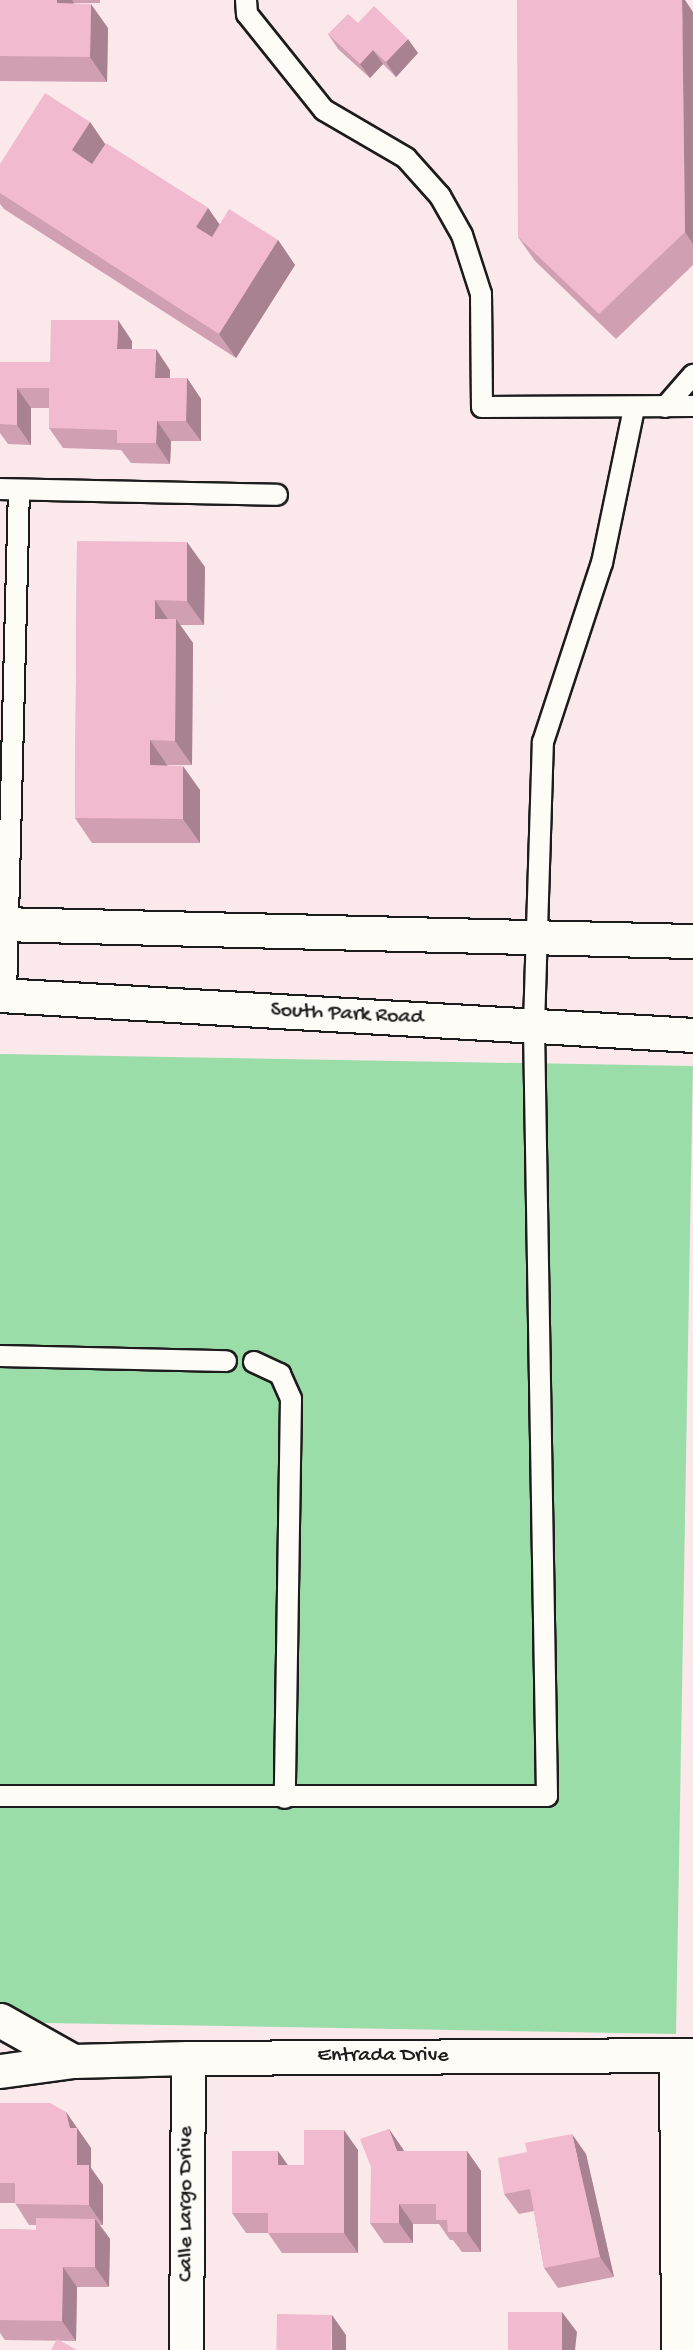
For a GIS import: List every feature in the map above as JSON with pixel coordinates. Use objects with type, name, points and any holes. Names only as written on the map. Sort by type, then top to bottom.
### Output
[{"type":"street","points":[[3,924],[537,939],[693,941]]},
{"type":"street","name":"South Park Road","points":[[3,995],[693,1035]]},
{"type":"street","points":[[0,2020],[73,2061]]},
{"type":"street","points":[[678,2350],[686,2313],[684,2056]]},
{"type":"street","name":"Entrada Drive","points":[[0,2071],[73,2061],[188,2058],[684,2056]]},
{"type":"street","name":"Calle Largo Drive","points":[[186,2350],[188,2058]]},
{"type":"lane","points":[[246,0],[247,14],[324,110],[406,158],[440,196],[462,235],[481,294],[482,407],[634,409],[693,406]]},
{"type":"lane","points":[[665,407],[693,375]]},
{"type":"lane","points":[[0,1796],[285,1798],[547,1796],[534,1025],[543,742],[602,563],[634,409]]},
{"type":"lane","points":[[3,995],[10,490],[277,495]]},
{"type":"lane","points":[[0,1356],[226,1361]]},
{"type":"lane","points":[[254,1362],[280,1374],[291,1399],[285,1798]]},
{"type":"green space","points":[[0,1054],[693,1066],[676,2034],[0,2022]]},
{"type":"building","points":[[0,0],[57,0],[57,3],[91,4],[90,57],[0,56]]},
{"type":"building","points":[[517,0],[682,0],[685,232],[599,314],[518,237]]},
{"type":"building","points":[[374,6],[408,39],[386,62],[373,50],[360,64],[328,34],[348,14],[358,23]]},
{"type":"building","points":[[45,93],[90,122],[72,150],[92,164],[106,143],[208,208],[196,227],[212,237],[229,209],[278,240],[219,334],[0,193],[0,164]]},
{"type":"building","points":[[51,320],[118,320],[117,349],[156,349],[155,378],[187,378],[186,421],[157,421],[156,443],[117,443],[117,430],[49,428],[49,388],[17,388],[17,425],[0,424],[0,362],[50,362]]},
{"type":"building","points":[[77,541],[187,542],[187,601],[155,600],[155,619],[176,619],[175,741],[150,740],[150,765],[183,766],[183,819],[75,818]]},
{"type":"building","points":[[0,2103],[50,2103],[66,2112],[70,2128],[77,2128],[77,2165],[89,2165],[89,2205],[15,2204],[15,2183],[0,2183]]},
{"type":"building","points":[[389,2129],[397,2151],[467,2151],[467,2232],[448,2232],[447,2220],[436,2220],[436,2204],[399,2204],[399,2223],[370,2223],[371,2167],[360,2139]]},
{"type":"building","points":[[304,2130],[344,2130],[344,2233],[268,2233],[268,2213],[232,2213],[232,2151],[278,2151],[278,2165],[304,2165]]},
{"type":"building","points":[[572,2134],[600,2257],[544,2268],[530,2189],[504,2194],[498,2158],[527,2152],[525,2143]]},
{"type":"building","points":[[36,2218],[95,2219],[95,2267],[63,2267],[62,2321],[0,2320],[0,2229],[36,2230]]},
{"type":"building","points":[[508,2312],[562,2312],[562,2350],[508,2350]]},
{"type":"building","points":[[277,2314],[332,2315],[331,2350],[276,2350]]},
{"type":"building","points":[[57,2339],[77,2350],[51,2350]]}]
